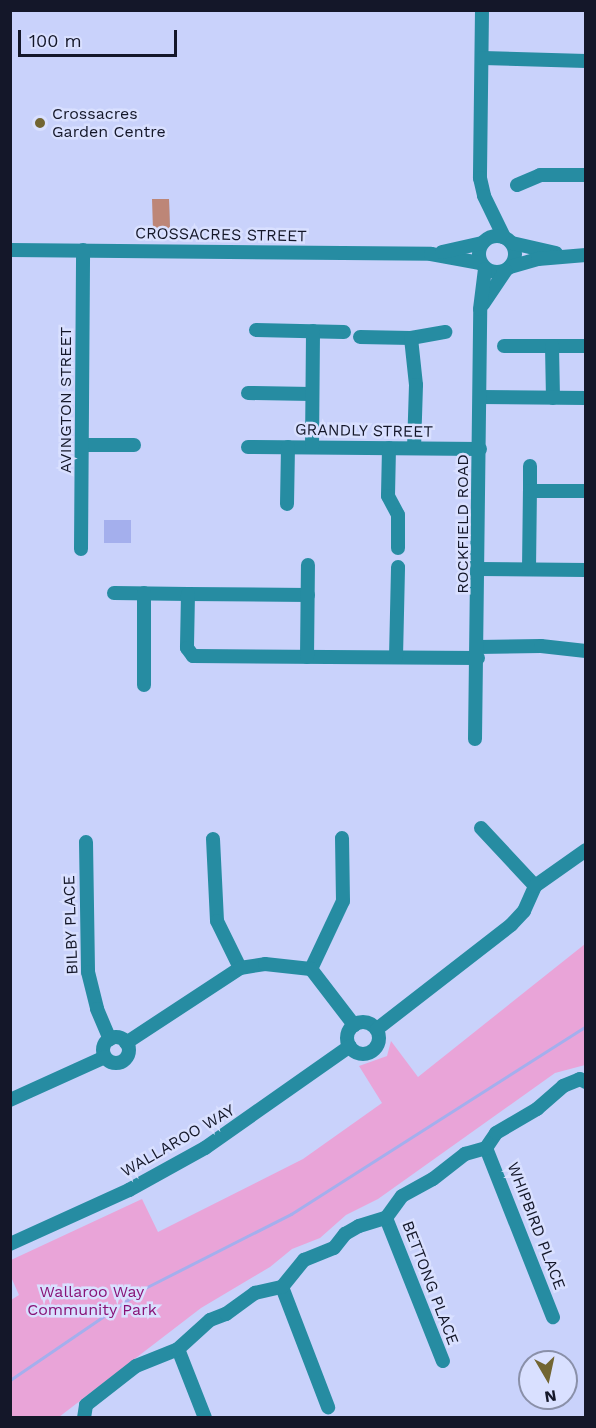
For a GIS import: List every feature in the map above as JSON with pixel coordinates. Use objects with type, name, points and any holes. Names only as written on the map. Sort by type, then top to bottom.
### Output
[{"type":"street","points":[[480,309],[515,255],[490,211],[480,178],[482,10]]},
{"type":"street","points":[[483,58],[585,61]]},
{"type":"street","points":[[517,185],[540,175],[585,175]]},
{"type":"street","points":[[490,211],[484,241],[478,254],[483,266],[508,269],[570,255],[585,255]]},
{"type":"street","points":[[484,241],[508,240],[570,255]]},
{"type":"street","name":"CROSSACRES STREET","points":[[431,254],[484,241]]},
{"type":"street","name":"CROSSACRES STREET","points":[[10,250],[431,254],[483,266]]},
{"type":"street","name":"AVINGTON STREET","points":[[81,549],[83,250]]},
{"type":"street","name":"ROCKFIELD ROAD","points":[[475,739],[479,569],[480,309],[483,266]]},
{"type":"street","points":[[256,330],[344,332]]},
{"type":"street","points":[[312,447],[313,331]]},
{"type":"street","points":[[360,338],[411,338],[445,332]]},
{"type":"street","points":[[411,338],[416,385],[414,448]]},
{"type":"street","points":[[504,346],[585,346]]},
{"type":"street","points":[[552,346],[553,398]]},
{"type":"street","points":[[248,393],[312,394]]},
{"type":"street","points":[[480,397],[585,398]]},
{"type":"street","points":[[82,445],[134,446]]},
{"type":"street","name":"GRANDLY STREET","points":[[248,447],[480,449]]},
{"type":"street","points":[[287,504],[288,447]]},
{"type":"street","points":[[389,448],[388,496],[398,515],[398,548]]},
{"type":"street","points":[[529,569],[530,466]]},
{"type":"street","points":[[530,491],[585,491]]},
{"type":"street","points":[[307,657],[308,565]]},
{"type":"street","points":[[396,657],[398,567]]},
{"type":"street","points":[[479,569],[585,570]]},
{"type":"street","points":[[114,593],[308,595]]},
{"type":"street","points":[[144,593],[144,685]]},
{"type":"street","points":[[188,594],[188,648],[193,656],[396,657],[542,646],[585,651]]},
{"type":"street","points":[[480,828],[535,886]]},
{"type":"street","points":[[311,969],[343,901],[342,838]]},
{"type":"street","points":[[213,839],[217,921],[240,968]]},
{"type":"street","name":"BILBY PLACE","points":[[86,842],[88,972],[110,1039]]},
{"type":"street","points":[[377,1029],[511,925],[524,911],[535,886],[585,850]]},
{"type":"street","points":[[126,1043],[240,968],[266,964],[311,969],[354,1024]]},
{"type":"street","points":[[369,1023],[377,1029],[379,1040],[374,1049],[359,1053],[350,1047],[347,1037],[354,1024],[369,1023]]},
{"type":"street","points":[[10,1100],[105,1057],[121,1062],[128,1052],[126,1043],[117,1038],[110,1039],[104,1045],[105,1057]]},
{"type":"street","name":"WALLAROO WAY","points":[[10,1244],[129,1190],[205,1148],[350,1047]]},
{"type":"street","points":[[84,1418],[86,1405],[136,1366],[178,1349],[210,1320],[226,1314],[255,1293],[282,1287],[304,1260],[334,1248],[345,1234],[359,1226],[386,1218],[402,1196],[433,1179],[465,1154],[486,1148],[496,1133],[537,1108],[563,1086],[580,1079],[585,1082]]},
{"type":"street","name":"WHIPBIRD PLACE","points":[[486,1148],[553,1317]]},
{"type":"street","name":"BETTONG PLACE","points":[[386,1218],[443,1361]]},
{"type":"street","points":[[282,1287],[328,1407]]},
{"type":"street","points":[[178,1349],[205,1418]]},
{"type":"green space","name":"Wallaroo Way Community Park","points":[[585,944],[585,1065],[555,1073],[378,1199],[346,1215],[320,1238],[292,1249],[270,1267],[201,1308],[59,1417],[11,1417],[11,1300],[19,1295],[11,1277],[11,1260],[142,1199],[158,1232],[303,1159],[382,1103],[359,1066],[387,1056],[391,1041],[418,1077]]},
{"type":"water","points":[[104,520],[131,520],[131,543],[104,543]]},
{"type":"building","points":[[152,199],[169,199],[170,230],[153,230]]},
{"type":"waterway","points":[[10,1380],[145,1288],[291,1214],[586,1026]]},
{"type":"place","name":"Crossacres Garden Centre","points":[[40,123]]}]
